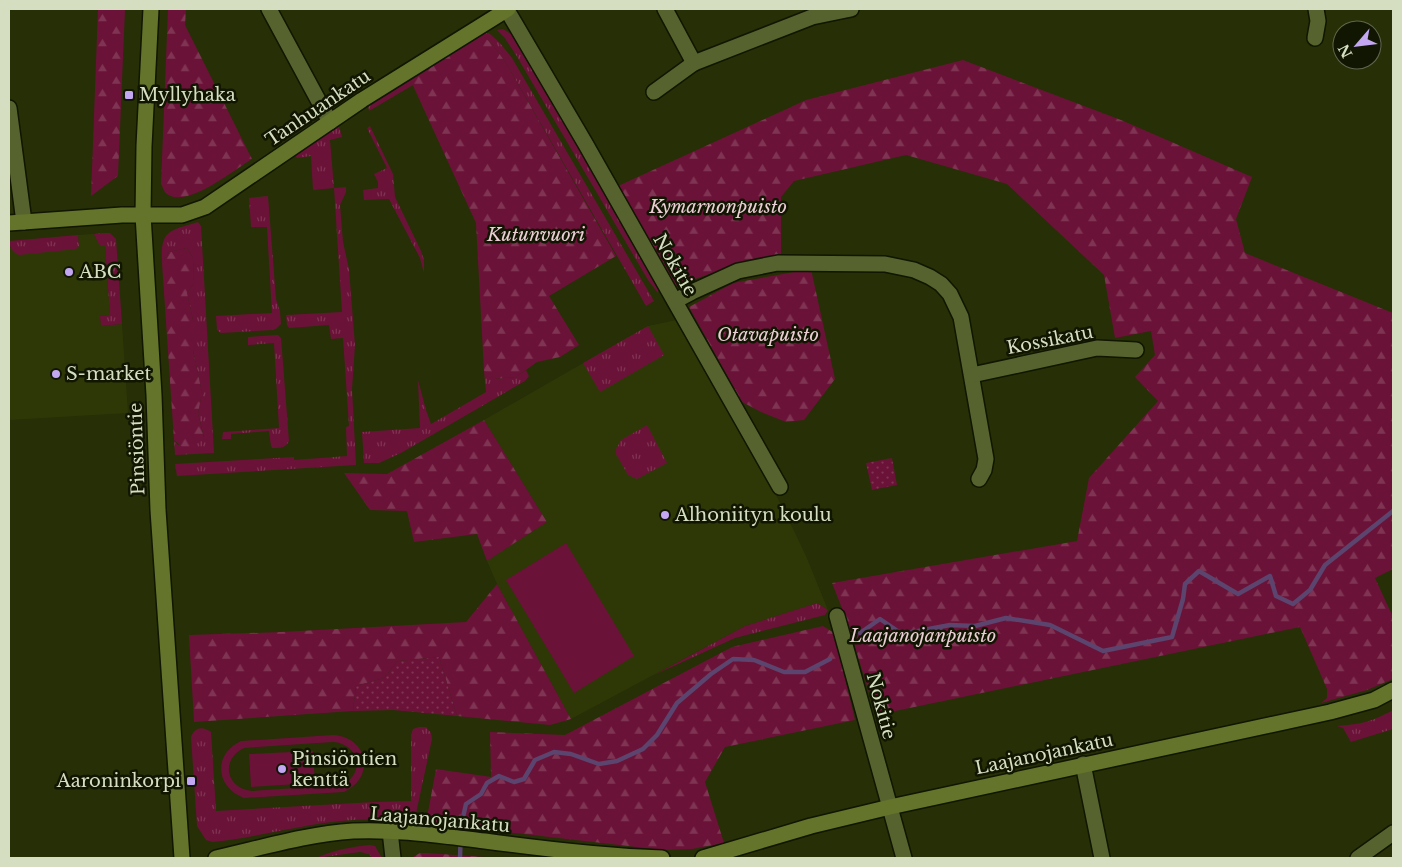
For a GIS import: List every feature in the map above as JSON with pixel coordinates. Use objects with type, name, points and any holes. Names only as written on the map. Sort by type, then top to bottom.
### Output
[{"type":"street","name":"Pinsiöntie","points":[[151,9],[143,176],[143,215],[154,395],[158,501],[182,858]]},
{"type":"street","points":[[269,9],[330,122]]},
{"type":"street","name":"Tanhuankatu","points":[[16,223],[143,215],[182,215],[205,207],[330,122],[508,9]]},
{"type":"street","name":"Nokitie","points":[[508,9],[780,487]]},
{"type":"street","points":[[665,9],[694,63]]},
{"type":"street","points":[[654,92],[694,63],[811,13],[851,9]]},
{"type":"street","points":[[1315,38],[1318,21],[1316,9]]},
{"type":"street","points":[[9,108],[16,223]]},
{"type":"street","points":[[675,302],[700,288],[738,271],[778,263],[895,265],[930,277],[941,284],[950,294],[961,317],[986,460],[984,470],[979,479]]},
{"type":"street","name":"Kossikatu","points":[[972,375],[1097,348],[1136,350]]},
{"type":"street","name":"Nokitie","points":[[837,616],[904,858]]},
{"type":"street","name":"Laajanojankatu","points":[[703,858],[811,826],[890,807],[1330,712],[1374,700],[1393,690]]},
{"type":"street","points":[[1083,764],[1102,858]]},
{"type":"street","name":"Laajanojankatu","points":[[216,858],[316,836],[353,831],[390,831],[632,857],[662,858]]},
{"type":"street","points":[[390,831],[393,858]]},
{"type":"street","points":[[1358,858],[1393,832]]},
{"type":"shaded area","points":[[94,234],[105,246],[110,315],[100,316],[101,326],[122,324],[128,413],[9,420],[9,241],[10,248],[79,246],[78,235]]},
{"type":"shaded area","name":"Alhoniityn koulu","points":[[677,320],[783,508],[806,556],[828,610],[817,603],[745,626],[571,719],[497,584],[487,561],[547,522],[484,420],[648,326]]},
{"type":"green space","points":[[98,9],[125,9],[118,176],[91,196]]},
{"type":"green space","points":[[168,9],[186,9],[185,25],[252,159],[211,186],[186,196],[176,197],[167,194],[161,184]]},
{"type":"green space","points":[[503,29],[514,36],[569,128],[659,288],[658,293],[648,280],[516,55],[497,30]]},
{"type":"green space","points":[[486,33],[499,42],[512,58],[654,301],[646,306],[506,63],[493,45],[482,35]]},
{"type":"green space","name":"Kutunvuori","points":[[482,35],[493,45],[506,63],[616,256],[549,296],[579,345],[560,357],[537,362],[516,377],[494,379],[484,371],[476,223],[410,79]]},
{"type":"green space","points":[[963,60],[1121,120],[1252,177],[1236,219],[1245,253],[1393,313],[1393,569],[1375,578],[1393,617],[1393,679],[1367,690],[1321,703],[1327,698],[1327,689],[1300,627],[876,715],[847,621],[832,583],[1077,541],[1089,478],[1158,401],[1135,377],[1155,355],[1151,331],[1115,338],[1104,275],[1007,184],[906,155],[794,181],[781,197],[781,256],[735,265],[675,286],[618,186],[806,100]]},
{"type":"green space","points":[[410,79],[413,85],[369,111],[368,105]]},
{"type":"green space","points":[[338,123],[342,137],[330,140],[334,188],[313,190],[311,156],[297,158],[294,153]]},
{"type":"green space","points":[[370,126],[393,174],[395,197],[421,251],[424,260],[424,273],[420,258],[389,199],[364,200],[363,190],[378,188],[378,182],[374,174],[387,168],[367,128]]},
{"type":"green space","points":[[346,187],[346,192],[340,205],[343,242],[349,269],[355,345],[352,389],[356,465],[177,476],[175,464],[294,457],[294,460],[347,456],[346,427],[349,426],[343,338],[331,339],[329,325],[289,328],[286,315],[342,312],[334,188]]},
{"type":"green space","points":[[268,196],[276,299],[280,311],[281,324],[273,330],[221,333],[217,330],[216,316],[272,313],[267,227],[251,227],[249,198]]},
{"type":"green space","points":[[198,222],[201,226],[214,453],[175,455],[174,440],[178,445],[204,437],[198,413],[202,393],[193,350],[193,320],[187,293],[194,283],[193,258],[187,248],[169,252],[162,263],[162,252],[165,238],[168,234],[173,230]]},
{"type":"green space","points":[[110,233],[116,239],[122,324],[101,326],[100,316],[110,315],[105,246],[100,246],[94,234]]},
{"type":"green space","points":[[78,235],[79,246],[76,249],[19,255],[12,250],[9,241]]},
{"type":"green space","points":[[187,248],[193,258],[194,283],[187,293],[193,320],[193,350],[202,393],[198,413],[204,438],[192,448],[182,447],[174,440],[162,263],[169,252]]},
{"type":"green space","name":"Otavapuisto","points":[[811,269],[835,379],[804,420],[786,422],[742,402],[689,307],[733,283]]},
{"type":"green space","points":[[648,326],[664,355],[600,392],[583,363]]},
{"type":"green space","points":[[278,335],[281,338],[288,443],[280,448],[272,448],[269,431],[231,434],[231,439],[222,439],[223,432],[279,428],[274,343],[248,345],[248,337]]},
{"type":"green space","points":[[526,370],[529,376],[525,381],[401,453],[379,463],[364,463],[362,432],[420,428],[418,380],[431,424],[486,392],[484,371],[495,379],[516,377]]},
{"type":"green space","points":[[484,420],[547,522],[487,561],[477,534],[414,542],[407,511],[370,510],[344,473],[387,474]]},
{"type":"green space","points":[[647,425],[667,463],[637,479],[628,475],[616,454],[616,449],[621,440]]},
{"type":"green space","points":[[892,458],[897,485],[872,490],[866,463]]},
{"type":"green space","points":[[566,543],[634,656],[574,693],[506,580]]},
{"type":"green space","points":[[497,584],[571,719],[550,725],[457,716],[439,657],[398,661],[384,678],[356,686],[353,711],[194,722],[189,635],[466,622]]},
{"type":"green space","points":[[817,603],[828,610],[825,615],[735,638],[654,675],[745,626]]},
{"type":"green space","points":[[823,626],[834,633],[855,720],[725,747],[705,782],[724,843],[692,849],[663,850],[426,823],[436,769],[491,777],[490,732],[565,735],[732,647]]},
{"type":"green space","points":[[439,657],[457,716],[393,710],[353,711],[356,686],[384,678],[398,661]]},
{"type":"green space","points":[[1393,710],[1393,729],[1351,742],[1343,728],[1337,726],[1366,722]]},
{"type":"green space","points":[[426,727],[431,733],[432,739],[414,823],[353,820],[213,842],[206,840],[197,826],[191,737],[197,729],[202,728],[211,732],[216,811],[411,801],[411,735],[413,729]]},
{"type":"green space","points":[[333,735],[345,737],[360,750],[364,759],[364,768],[361,777],[344,792],[244,798],[234,793],[227,786],[221,770],[226,754],[241,741]],"holes":[[[333,742],[342,744],[354,753],[357,767],[350,780],[342,785],[252,791],[236,785],[229,773],[231,759],[244,748]]]},
{"type":"green space","name":"Pinsiöntien kenttä","points":[[313,751],[315,783],[251,787],[249,754]]},
{"type":"green space","points":[[375,846],[382,858],[372,858],[369,854],[360,852],[316,858],[342,849]]},
{"type":"green space","points":[[420,853],[427,853],[498,858],[411,858]]},
{"type":"waterway","points":[[860,633],[880,619],[902,634],[950,625],[975,626],[1006,618],[1050,625],[1103,651],[1172,637],[1183,599],[1185,584],[1199,571],[1238,594],[1270,576],[1276,596],[1293,604],[1310,590],[1325,565],[1393,511]]},
{"type":"waterway","points":[[460,858],[461,826],[466,804],[481,794],[487,783],[499,776],[514,782],[524,779],[535,760],[554,752],[571,754],[599,764],[617,761],[643,749],[657,735],[677,703],[711,674],[733,659],[754,660],[784,672],[805,672],[830,659]]},
{"type":"place","name":"Myllyhaka","points":[[129,95]]},
{"type":"place","name":"ABC","points":[[69,272]]},
{"type":"place","name":"S-market","points":[[56,374]]},
{"type":"place","name":"Alhoniityn koulu","points":[[665,515]]},
{"type":"place","name":"Pinsiöntien kenttä","points":[[282,769]]},
{"type":"place","name":"Aaroninkorpi","points":[[191,781]]},
{"type":"park label","name":"Kymarnonpuisto","points":[[718,207]]},
{"type":"park label","name":"Laajanojanpuisto","points":[[923,636]]}]
